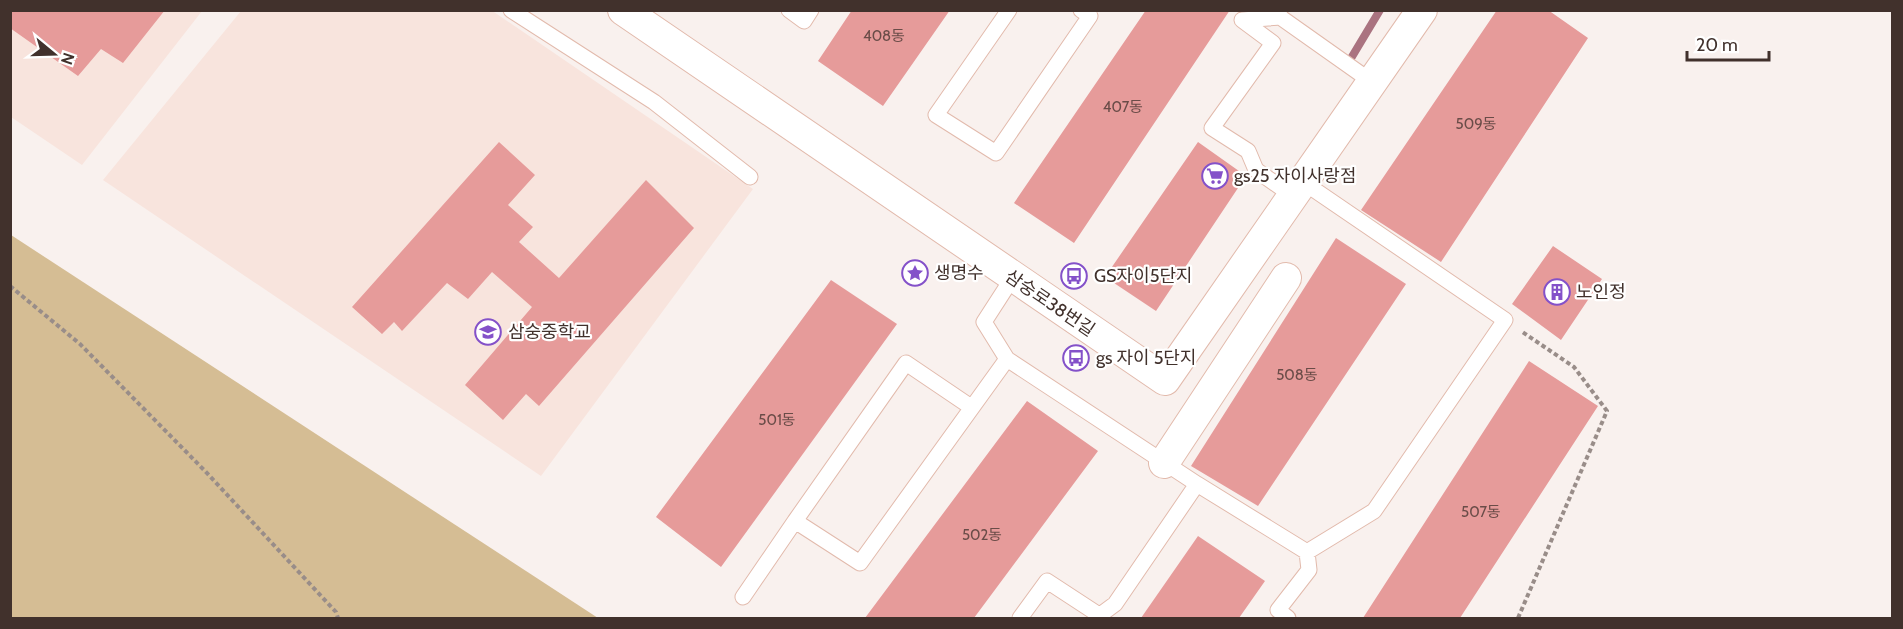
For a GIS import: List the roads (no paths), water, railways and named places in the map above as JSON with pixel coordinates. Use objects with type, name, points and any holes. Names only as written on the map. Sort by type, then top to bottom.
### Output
[{"type":"street","name":"삼숭로38번길","points":[[623,10],[1165,380],[1422,10]]},
{"type":"street","points":[[1164,463],[1286,278]]},
{"type":"lane","points":[[512,10],[654,102],[750,177]]},
{"type":"lane","points":[[789,10],[804,21],[811,10]]},
{"type":"lane","points":[[1009,10],[936,115],[996,153],[1090,16],[1081,10]]},
{"type":"lane","points":[[1307,552],[1374,510],[1505,320],[1298,189],[1256,170],[1248,151],[1212,128],[1274,43],[1242,20],[1276,14],[1372,82]]},
{"type":"lane","points":[[1013,277],[984,322],[1006,359],[1164,463],[1307,552]]},
{"type":"lane","points":[[795,521],[860,563],[1006,359]]},
{"type":"lane","points":[[743,597],[906,363],[971,407]]},
{"type":"lane","points":[[1020,618],[1047,581],[1097,617],[1115,604],[1197,484]]},
{"type":"lane","points":[[1288,618],[1278,610],[1309,570],[1307,552]]},
{"type":"waterway","points":[[1350,60],[1380,10]]},
{"type":"place","name":"gs25 자이사랑점","points":[[1215,176]]},
{"type":"place","name":"생명수","points":[[915,273]]},
{"type":"place","name":"GS자이5단지","points":[[1074,276]]},
{"type":"place","name":"노인정","points":[[1557,292]]},
{"type":"place","name":"삼숭중학교","points":[[488,332]]},
{"type":"place","name":"gs 자이 5단지","points":[[1076,358]]}]
